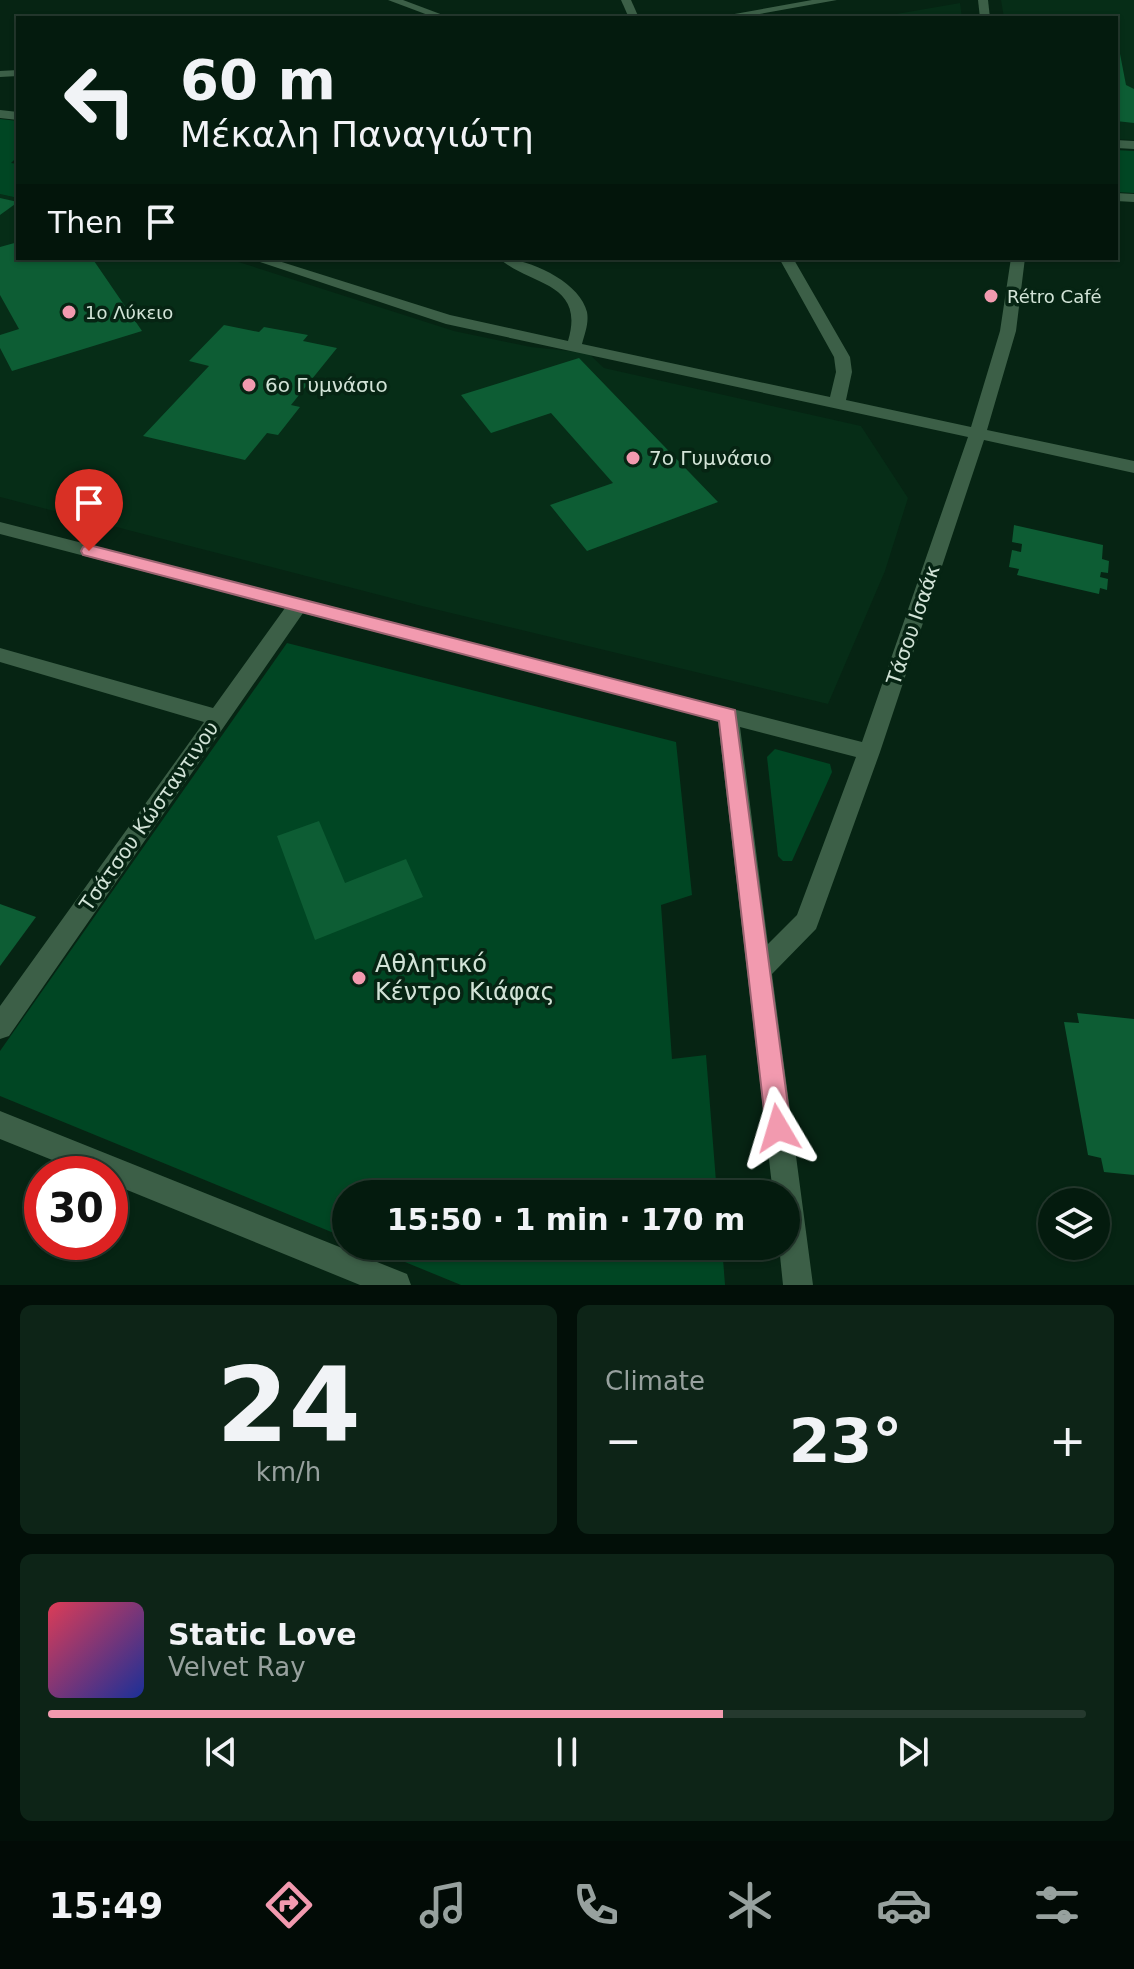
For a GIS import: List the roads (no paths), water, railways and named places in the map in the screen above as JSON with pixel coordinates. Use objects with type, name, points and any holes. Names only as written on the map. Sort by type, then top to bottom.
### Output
[{"type":"street","points":[[393,0],[440,16]]},
{"type":"street","points":[[742,0],[754,12]]},
{"type":"street","points":[[729,16],[832,0]]},
{"type":"street","points":[[261,260],[446,319],[1134,467]]},
{"type":"street","points":[[510,260],[567,290],[576,300],[579,333],[574,346]]},
{"type":"street","points":[[787,260],[842,357],[844,372],[837,402]]},
{"type":"street","name":"Τάσου Ισαάκ","points":[[759,970],[807,921],[869,752],[978,433],[1008,331],[1018,260]]},
{"type":"street","points":[[0,528],[869,752]]},
{"type":"street","name":"Τσάτσου Κώσταντινου","points":[[0,1027],[298,605]]},
{"type":"street","points":[[0,655],[219,718]]},
{"type":"street","points":[[728,716],[798,1285]]},
{"type":"street","points":[[0,1125],[396,1285]]},
{"type":"place","name":"Rétro Café","points":[[991,296]]},
{"type":"place","name":"1ο Λύκειο","points":[[69,312]]},
{"type":"place","name":"6ο Γυμνάσιο","points":[[249,385]]},
{"type":"place","name":"7ο Γυμνάσιο","points":[[633,458]]},
{"type":"place","name":"Αθλητικό Κέντρο Κιάφας","points":[[359,978]]}]
